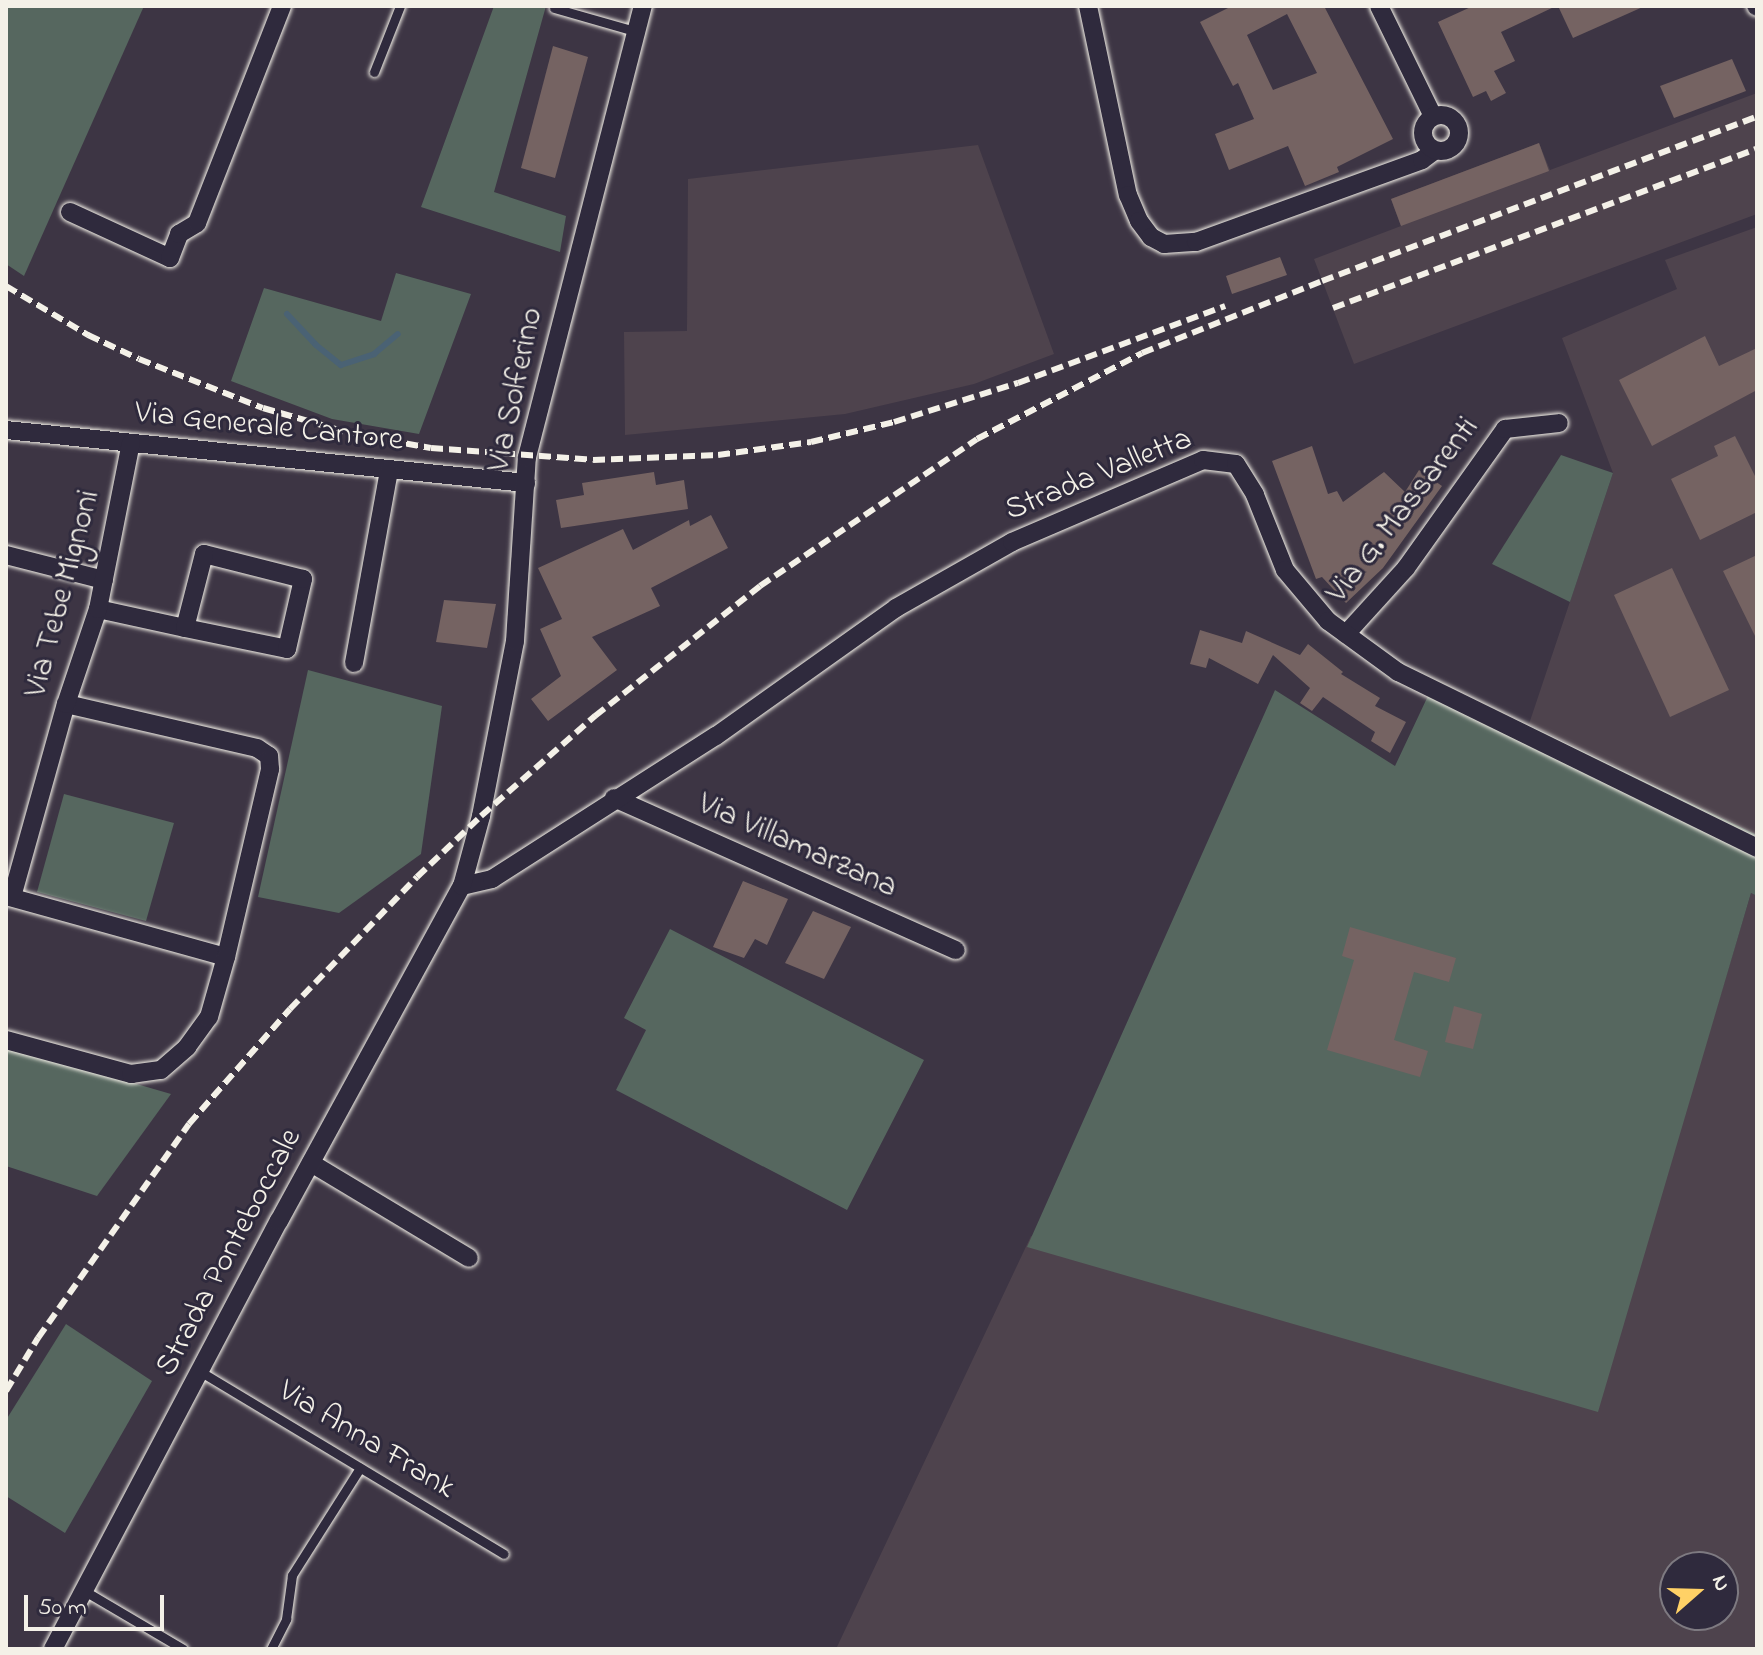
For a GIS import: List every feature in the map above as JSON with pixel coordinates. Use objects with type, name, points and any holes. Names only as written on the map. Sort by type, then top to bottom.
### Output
[{"type":"street","points":[[70,212],[170,258],[179,234],[197,223],[282,6]]},
{"type":"street","name":"Via Solferino","points":[[462,886],[481,816],[515,641],[527,457],[643,6]]},
{"type":"street","points":[[1088,6],[1128,195],[1151,237],[1164,244],[1196,242],[1422,160],[1434,151],[1451,149],[1459,133],[1451,117],[1433,116],[1424,125],[1422,137],[1434,151]]},
{"type":"street","points":[[1379,6],[1433,116]]},
{"type":"street","name":"Via G. Massarenti","points":[[1346,634],[1406,568],[1505,429],[1559,423]]},
{"type":"street","name":"Via Generale Cantore","points":[[6,430],[526,483]]},
{"type":"street","name":"Via Tebe Mignoni","points":[[9,896],[66,704],[98,609],[131,443]]},
{"type":"street","name":"Strada Valletta","points":[[462,886],[492,879],[614,798],[716,736],[896,608],[1012,542],[1203,460],[1236,464],[1255,495],[1285,570],[1328,621],[1398,672],[1757,848]]},
{"type":"street","points":[[354,663],[389,471]]},
{"type":"street","points":[[98,609],[185,628],[287,649],[303,579],[204,554],[185,628]]},
{"type":"street","points":[[6,555],[104,580]]},
{"type":"street","points":[[6,1040],[131,1074],[161,1070],[187,1047],[209,1017],[270,769],[269,756],[257,748],[66,704]]},
{"type":"street","name":"Via Villamarzana","points":[[614,798],[956,950]]},
{"type":"street","name":"Strada Ponteboccale","points":[[53,1649],[462,886]]},
{"type":"street","points":[[9,896],[226,957]]},
{"type":"street","points":[[311,1163],[469,1258]]},
{"type":"lane","points":[[374,72],[400,6]]},
{"type":"lane","points":[[554,8],[638,32]]},
{"type":"lane","name":"Via Anna Frank","points":[[201,1372],[504,1554]]},
{"type":"lane","points":[[271,1649],[286,1619],[292,1575],[360,1468]]},
{"type":"lane","points":[[83,1590],[183,1649]]},
{"type":"shaded area","points":[[1757,93],[1757,214],[1354,364],[1314,259],[1401,226],[1391,199],[1539,143],[1550,170]]},
{"type":"shaded area","points":[[978,145],[1054,354],[974,384],[845,414],[625,435],[624,332],[687,331],[688,179]]},
{"type":"shaded area","points":[[1757,227],[1757,835],[1529,724],[1613,473],[1562,338],[1677,289],[1665,260]]},
{"type":"shaded area","points":[[1751,893],[1757,896],[1757,1649],[836,1649],[1031,1236],[1598,1404]]},
{"type":"green space","points":[[6,6],[144,6],[24,276],[6,264]]},
{"type":"green space","points":[[494,6],[546,6],[494,192],[566,216],[560,252],[421,207]]},
{"type":"green space","points":[[396,273],[471,294],[419,434],[332,419],[231,381],[264,288],[381,321]]},
{"type":"green space","points":[[1561,455],[1613,473],[1570,602],[1492,564]]},
{"type":"green space","points":[[308,670],[442,706],[421,854],[339,913],[258,897]]},
{"type":"green space","points":[[1435,681],[1757,835],[1757,896],[1751,893],[1598,1412],[1027,1247],[1275,690],[1395,766]]},
{"type":"green space","points":[[64,794],[174,823],[146,921],[37,892]]},
{"type":"green space","points":[[670,929],[924,1060],[847,1210],[616,1090],[646,1030],[624,1018]]},
{"type":"green space","points":[[6,1046],[171,1094],[97,1196],[6,1166]]},
{"type":"green space","points":[[66,1324],[152,1381],[65,1533],[6,1496],[6,1420]]},
{"type":"building","points":[[1232,6],[1324,6],[1393,139],[1337,167],[1339,172],[1305,186],[1288,146],[1229,170],[1215,134],[1254,119],[1238,83],[1233,86],[1200,22]],"holes":[[[1287,14],[1317,73],[1273,90],[1247,35]]]},
{"type":"building","points":[[1473,6],[1556,6],[1501,32],[1515,61],[1494,71],[1506,93],[1491,101],[1486,91],[1473,97],[1438,22]]},
{"type":"building","points":[[1558,6],[1645,6],[1573,38]]},
{"type":"building","points":[[553,46],[588,57],[555,178],[521,168]]},
{"type":"building","points":[[1732,59],[1746,91],[1674,118],[1660,86]]},
{"type":"building","points":[[1539,143],[1549,171],[1401,226],[1391,199]]},
{"type":"building","points":[[1280,257],[1287,275],[1232,294],[1226,276]]},
{"type":"building","points":[[1705,336],[1719,366],[1757,348],[1757,390],[1652,446],[1619,380]]},
{"type":"building","points":[[1735,436],[1757,480],[1757,512],[1700,540],[1671,479],[1718,456],[1714,446]]},
{"type":"building","points":[[1312,446],[1328,494],[1337,491],[1343,502],[1384,472],[1405,492],[1419,470],[1442,486],[1383,568],[1346,603],[1322,577],[1316,579],[1272,461]]},
{"type":"building","points":[[654,472],[656,485],[684,480],[688,509],[561,528],[556,500],[584,495],[582,483]]},
{"type":"building","points":[[711,515],[728,548],[651,588],[660,606],[592,637],[617,670],[548,721],[531,699],[561,676],[540,629],[562,619],[538,568],[623,529],[633,550],[689,520],[690,526]]},
{"type":"building","points":[[1757,555],[1757,640],[1723,571]]},
{"type":"building","points":[[1672,568],[1729,690],[1670,717],[1614,595]]},
{"type":"building","points":[[444,600],[496,604],[487,648],[436,642]]},
{"type":"building","points":[[1200,630],[1242,643],[1246,631],[1300,655],[1308,644],[1343,672],[1341,674],[1380,698],[1375,706],[1406,722],[1390,753],[1371,741],[1375,732],[1323,697],[1312,711],[1300,703],[1310,688],[1273,655],[1258,684],[1209,658],[1206,668],[1190,664]]},
{"type":"building","points":[[743,881],[788,899],[767,945],[755,939],[744,958],[713,947]]},
{"type":"building","points":[[813,911],[851,927],[824,979],[785,963]]},
{"type":"building","points":[[1350,927],[1456,958],[1449,982],[1414,972],[1394,1040],[1428,1051],[1420,1077],[1327,1050],[1354,960],[1342,956]]},
{"type":"building","points":[[1454,1006],[1482,1014],[1473,1049],[1445,1042]]},
{"type":"waterway","points":[[287,314],[316,345],[341,365],[374,354],[398,334]]},
{"type":"railway","points":[[6,1391],[38,1338],[189,1124],[290,1009],[417,877],[481,816],[595,716],[760,586],[977,439],[1142,353],[1322,281],[1757,117]]},
{"type":"railway","points":[[1333,308],[1757,149]]},
{"type":"railway","points":[[6,286],[88,335],[139,359],[263,408],[353,434],[431,448],[593,460],[718,455],[811,442],[894,422],[1018,383],[1225,306]]}]
